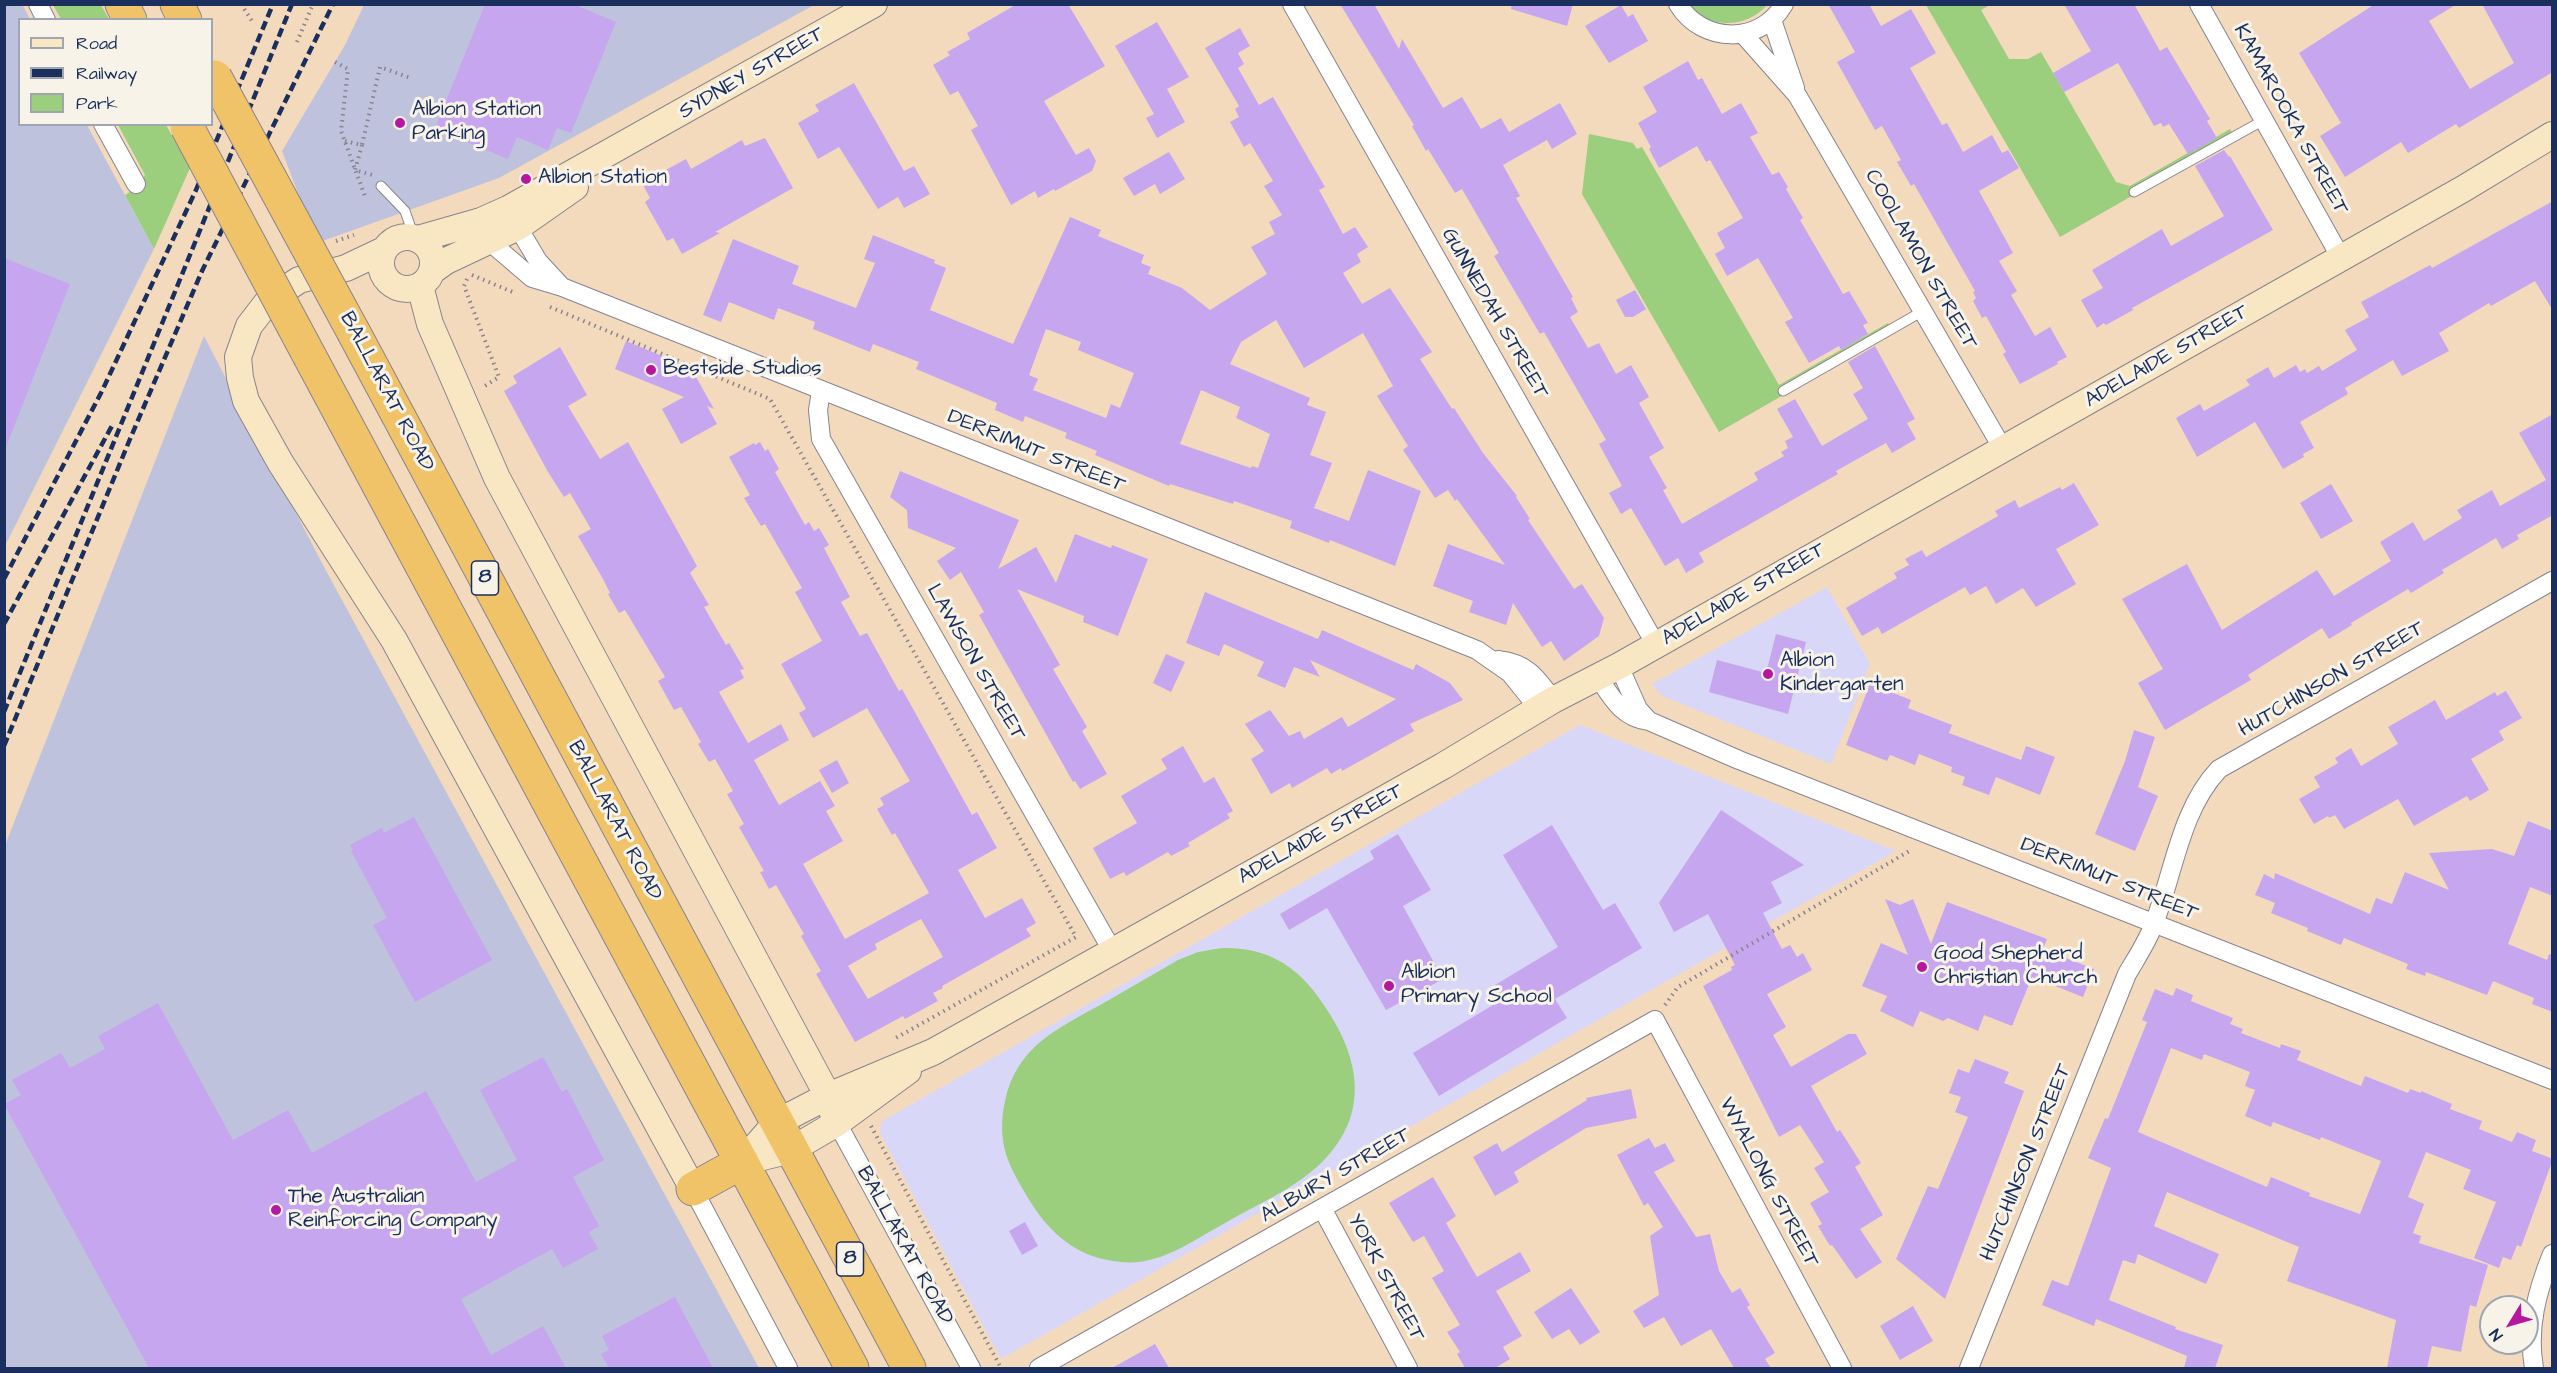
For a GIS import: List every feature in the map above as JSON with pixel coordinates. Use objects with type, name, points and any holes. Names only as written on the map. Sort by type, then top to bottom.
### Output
[{"type":"highway","points":[[122,4],[129,18]]},
{"type":"highway","points":[[177,4],[184,18]]},
{"type":"highway","name":"BALLARAT ROAD","points":[[213,73],[909,1368]]},
{"type":"highway","name":"8","points":[[187,126],[852,1368]]},
{"type":"highway","points":[[693,1190],[742,1162]]},
{"type":"street","points":[[38,4],[45,18]]},
{"type":"street","name":"SYDNEY STREET","points":[[416,238],[469,225],[513,218],[629,144],[874,4]]},
{"type":"street","name":"GUNNEDAH STREET","points":[[1292,4],[1656,645]]},
{"type":"street","points":[[1678,4],[1689,19],[1709,31],[1720,34],[1743,34],[1759,29],[1772,20],[1784,4]]},
{"type":"street","name":"KAMAROOKA STREET","points":[[2199,4],[2342,258]]},
{"type":"street","name":"COOLAMON STREET","points":[[1772,20],[1797,95]]},
{"type":"street","name":"COOLAMON STREET","points":[[1743,34],[1797,95],[2003,448]]},
{"type":"street","points":[[104,126],[136,184]]},
{"type":"street","name":"ADELAIDE STREET","points":[[742,1162],[784,1137],[826,1097],[933,1052],[1113,952],[1433,772],[1546,705],[2342,258],[2553,135]]},
{"type":"street","name":"SYDNEY STREET","points":[[426,279],[446,261],[498,250],[513,218]]},
{"type":"street","name":"DERRIMUT STREET","points":[[513,218],[538,261],[562,287]]},
{"type":"street","points":[[384,250],[381,265],[386,279],[398,288],[413,289],[426,279],[434,264],[430,249],[416,238],[407,236],[393,240],[384,250],[346,268],[299,280],[268,300],[249,327],[238,357],[246,401],[280,462],[394,640],[788,1368]]},
{"type":"street","name":"DERRIMUT STREET","points":[[498,250],[532,278],[562,287],[1477,650],[1493,659],[1515,662],[1535,677],[1546,705]]},
{"type":"street","points":[[426,279],[430,324],[497,478],[826,1097],[837,1123]]},
{"type":"street","name":"LAWSON STREET","points":[[821,391],[818,410],[821,439],[1113,952]]},
{"type":"street","name":"HUTCHINSON STREET","points":[[1969,1368],[2148,920],[2205,784],[2219,770],[2553,581]]},
{"type":"street","name":"DERRIMUT STREET","points":[[1608,672],[1649,721],[1739,760],[2553,1080]]},
{"type":"street","name":"ALBURY STREET","points":[[1039,1368],[1323,1210],[1654,1020]]},
{"type":"street","name":"WYALONG STREET","points":[[1654,1020],[1842,1368]]},
{"type":"street","name":"ADELAIDE STREET","points":[[784,1137],[837,1123],[933,1052]]},
{"type":"street","name":"BALLARAT ROAD","points":[[837,1123],[971,1368]]},
{"type":"street","name":"YORK STREET","points":[[1323,1210],[1408,1368]]},
{"type":"street","points":[[2534,1368],[2531,1350],[2533,1317],[2542,1279],[2553,1254]]},
{"type":"lane","points":[[2134,192],[2264,120]]},
{"type":"lane","points":[[381,186],[405,211],[416,238]]},
{"type":"lane","points":[[1783,391],[1923,311]]},
{"type":"path","points":[[241,4],[254,24]]},
{"type":"path","points":[[297,42],[313,4]]},
{"type":"path","points":[[335,62],[348,69],[341,131],[366,199]]},
{"type":"path","points":[[355,170],[380,67],[411,78]]},
{"type":"path","points":[[345,141],[362,145]]},
{"type":"path","points":[[332,242],[364,231]]},
{"type":"path","points":[[486,394],[482,385],[499,376],[464,286],[498,250]]},
{"type":"path","points":[[472,275],[516,293]]},
{"type":"path","points":[[549,307],[770,399],[1076,937],[892,1040]]},
{"type":"path","points":[[1654,1020],[1678,987],[1910,852],[1921,830]]},
{"type":"path","points":[[861,1107],[1001,1368]]},
{"type":"shaded area","points":[[22,4],[29,18],[18,18],[18,126],[88,126],[154,249],[5,546],[4,5]]},
{"type":"shaded area","points":[[364,5],[814,5],[499,178],[317,243],[282,151],[345,45]]},
{"type":"shaded area","points":[[204,336],[323,565],[759,1368],[5,1368],[4,848]]},
{"type":"shaded area","name":"Albion Kindergarten","points":[[1827,587],[1870,664],[1831,764],[1662,696],[1652,684]]},
{"type":"shaded area","name":"Albion Primary School","points":[[1580,725],[1896,851],[1001,1359],[880,1133],[882,1121]]},
{"type":"green space","points":[[53,5],[101,5],[108,18],[60,18]]},
{"type":"green space","points":[[1688,5],[1767,5],[1749,18],[1728,23],[1706,18]]},
{"type":"green space","points":[[1926,5],[1990,5],[1981,10],[2009,59],[2028,59],[2041,52],[2116,182],[2130,186],[2230,129],[2235,137],[2060,237]]},
{"type":"green space","points":[[119,126],[167,126],[190,168],[154,249],[125,195],[135,189],[145,175]]},
{"type":"green space","points":[[1589,134],[1633,143],[1637,149],[1642,147],[1779,385],[1888,323],[1893,332],[1719,432],[1582,194]]},
{"type":"green space","points":[[1222,948],[1242,949],[1275,959],[1301,977],[1324,1005],[1342,1035],[1352,1065],[1355,1096],[1347,1126],[1329,1155],[1302,1178],[1175,1251],[1135,1262],[1105,1260],[1091,1255],[1066,1242],[1055,1233],[1028,1198],[1010,1166],[1004,1148],[1002,1128],[1005,1101],[1011,1082],[1029,1053],[1055,1031],[1178,960],[1198,952]]},
{"type":"building","points":[[485,4],[573,4],[616,22],[571,133],[557,128],[548,150],[517,137],[508,159],[450,135],[451,132],[436,126]]},
{"type":"building","points":[[1017,4],[1068,4],[1105,66],[1044,101],[1076,155],[1089,148],[1096,161],[1092,171],[1055,191],[1054,189],[1038,198],[1035,191],[1011,205],[971,130],[978,126],[958,91],[950,95],[933,65],[950,55],[947,52],[970,39],[967,33]]},
{"type":"building","points":[[1340,4],[1374,4],[1399,49],[1402,39],[1443,108],[1462,97],[1481,129],[1501,118],[1509,132],[1560,103],[1577,134],[1552,149],[1547,140],[1503,165],[1520,196],[1516,198],[1573,297],[1571,298],[1578,312],[1570,317],[1588,348],[1599,343],[1616,374],[1631,365],[1649,397],[1639,403],[1664,448],[1649,457],[1667,488],[1663,490],[1682,524],[1758,480],[1754,473],[1784,456],[1781,452],[1788,448],[1785,441],[1793,437],[1777,409],[1795,399],[1822,446],[1868,419],[1853,394],[1863,388],[1848,362],[1875,346],[1915,419],[1907,423],[1916,439],[1892,453],[1886,443],[1836,471],[1838,474],[1699,553],[1704,562],[1686,573],[1678,558],[1665,566],[1631,508],[1621,514],[1609,493],[1622,486],[1599,444],[1606,440],[1544,332],[1540,334],[1494,256],[1499,253],[1462,189],[1455,193],[1428,149],[1426,151],[1412,126],[1414,125]]},
{"type":"building","points":[[1512,4],[1573,4],[1567,26],[1511,9]]},
{"type":"building","points":[[1828,4],[1869,4],[1881,26],[1911,9],[1936,53],[1910,68],[1942,125],[1947,123],[1963,152],[1992,135],[2002,153],[2008,150],[2019,168],[1979,191],[2013,253],[1999,261],[2017,291],[2011,295],[2035,336],[2050,327],[2067,357],[2057,362],[2058,364],[2020,384],[1986,316],[1982,318],[1973,301],[1976,298],[1973,292],[1975,291],[1914,184],[1911,186],[1897,162],[1901,160],[1882,126],[1875,130],[1837,62],[1855,52]]},
{"type":"building","points":[[2064,4],[2134,4],[2160,51],[2167,47],[2210,119],[2207,121],[2217,138],[2188,154],[2169,124],[2163,127],[2161,123],[2154,126],[2118,63],[2064,92],[2053,73],[2091,51]]},
{"type":"building","points":[[2375,4],[2457,4],[2429,21],[2470,89],[2514,63],[2482,4],[2553,4],[2553,72],[2459,128],[2456,124],[2408,153],[2401,142],[2345,177],[2320,136],[2341,123],[2299,53]]},
{"type":"building","points":[[1621,5],[1628,17],[1633,14],[1648,41],[1609,63],[1585,26]]},
{"type":"building","points":[[1157,22],[1189,77],[1167,89],[1185,122],[1157,138],[1146,118],[1154,114],[1115,46]]},
{"type":"building","points":[[1240,28],[1250,46],[1238,53],[1244,64],[1238,68],[1259,105],[1273,97],[1325,187],[1319,190],[1343,234],[1355,227],[1368,247],[1357,254],[1361,262],[1343,273],[1362,304],[1390,288],[1432,352],[1420,359],[1452,409],[1454,408],[1483,453],[1517,496],[1530,519],[1528,520],[1574,589],[1582,584],[1604,618],[1599,636],[1564,661],[1551,641],[1542,647],[1513,603],[1506,625],[1469,612],[1473,601],[1433,586],[1448,544],[1505,565],[1448,490],[1435,498],[1403,450],[1408,446],[1377,396],[1393,386],[1363,333],[1304,368],[1276,320],[1241,342],[1230,364],[1310,398],[1307,405],[1326,412],[1310,455],[1332,463],[1314,508],[1349,521],[1368,470],[1421,491],[1395,566],[1330,540],[1329,543],[1290,528],[1292,521],[1234,501],[1233,504],[1170,484],[1169,486],[1095,455],[1097,451],[1065,438],[1067,433],[1025,416],[1023,422],[995,410],[997,403],[916,369],[919,362],[873,344],[870,352],[813,329],[815,322],[778,308],[774,320],[729,302],[721,322],[703,315],[733,239],[799,266],[792,284],[856,308],[875,263],[864,259],[873,235],[935,260],[934,263],[946,268],[930,310],[1013,344],[1070,217],[1101,230],[1098,236],[1144,255],[1141,263],[1151,267],[1148,274],[1182,288],[1210,310],[1267,274],[1251,247],[1275,234],[1269,222],[1282,215],[1264,186],[1273,181],[1250,143],[1244,147],[1230,122],[1239,117],[1235,109],[1239,106],[1205,48]],"holes":[[[1046,329],[1081,342],[1078,350],[1134,373],[1120,408],[1111,404],[1106,418],[1033,390],[1038,379],[1029,375]],[[1201,390],[1240,407],[1236,418],[1270,434],[1258,468],[1252,466],[1251,468],[1180,444]]]},
{"type":"building","points":[[1688,61],[1698,80],[1702,78],[1722,114],[1741,103],[1758,133],[1750,137],[1772,175],[1779,172],[1803,218],[1800,220],[1843,294],[1849,291],[1868,323],[1863,325],[1868,334],[1841,350],[1839,346],[1809,363],[1785,322],[1793,318],[1758,258],[1727,276],[1715,254],[1725,248],[1717,233],[1743,218],[1710,160],[1706,162],[1697,146],[1659,168],[1638,123],[1657,112],[1643,87]]},
{"type":"building","points":[[854,83],[904,171],[914,166],[930,194],[904,208],[898,197],[878,209],[839,147],[818,159],[798,123],[819,111],[815,105]]},
{"type":"building","points":[[765,138],[793,188],[715,232],[720,233],[682,254],[673,238],[667,241],[645,202],[650,198],[642,183],[686,159],[691,169],[742,140],[745,146]]},
{"type":"building","points":[[2224,150],[2230,156],[2273,230],[2097,328],[2081,300],[2103,288],[2092,270],[2162,229],[2171,246],[2224,216],[2195,166]]},
{"type":"building","points":[[1169,152],[1185,179],[1160,194],[1155,184],[1134,196],[1123,178]]},
{"type":"building","points":[[2553,201],[2553,311],[2535,281],[2491,306],[2489,303],[2439,333],[2449,351],[2402,376],[2393,360],[2345,388],[2348,394],[2300,422],[2314,448],[2303,454],[2304,457],[2283,469],[2255,422],[2197,457],[2176,418],[2200,404],[2204,411],[2250,385],[2246,380],[2268,367],[2274,378],[2296,365],[2300,372],[2305,369],[2307,373],[2319,366],[2322,371],[2357,350],[2345,330],[2369,317],[2361,302],[2430,265],[2432,268]]},
{"type":"building","points":[[4,258],[70,284],[6,447],[4,446]]},
{"type":"building","points":[[1635,290],[1646,309],[1633,317],[1625,317],[1616,300]]},
{"type":"building","points":[[626,341],[691,368],[714,409],[707,406],[717,424],[681,444],[662,409],[684,397],[615,369]]},
{"type":"building","points":[[560,347],[587,395],[568,406],[600,459],[628,442],[697,566],[690,573],[709,605],[704,607],[726,645],[729,643],[744,669],[740,670],[744,678],[719,692],[748,743],[781,724],[789,740],[754,760],[779,805],[820,781],[835,806],[826,811],[843,841],[803,864],[845,939],[929,893],[895,833],[892,835],[877,809],[884,805],[880,798],[910,781],[867,708],[813,738],[799,713],[806,709],[781,664],[822,641],[795,592],[802,588],[765,524],[761,526],[744,498],[750,495],[729,457],[754,443],[755,445],[760,442],[765,451],[768,449],[779,469],[775,472],[805,525],[809,522],[814,531],[819,528],[829,545],[824,548],[850,597],[841,602],[860,636],[867,633],[899,691],[902,689],[972,815],[977,812],[997,848],[958,870],[985,918],[1022,898],[1036,923],[1026,929],[1031,936],[942,986],[943,988],[933,993],[938,1001],[905,1019],[903,1016],[855,1042],[816,974],[821,971],[801,936],[804,934],[776,885],[769,889],[760,872],[764,871],[739,827],[744,824],[727,794],[733,791],[715,759],[709,762],[698,744],[701,742],[681,707],[674,710],[658,681],[665,677],[625,610],[619,613],[608,594],[610,593],[603,579],[578,536],[591,529],[570,493],[564,497],[548,472],[504,391],[517,383],[513,376]],"holes":[[[921,919],[943,957],[868,999],[848,966],[877,949],[875,944]]]},
{"type":"building","points":[[2553,414],[2553,515],[2517,535],[2519,539],[2502,549],[2496,538],[2442,570],[2444,573],[2411,593],[2408,589],[2329,639],[2322,628],[2248,675],[2251,680],[2165,730],[2138,683],[2163,669],[2122,599],[2187,564],[2222,630],[2317,570],[2334,596],[2391,561],[2380,542],[2413,522],[2424,541],[2462,518],[2457,510],[2492,490],[2500,506],[2546,480],[2519,433]]},
{"type":"building","points":[[900,471],[1019,520],[998,569],[1036,547],[1056,583],[1075,534],[1148,559],[1118,636],[1083,622],[1084,616],[1017,589],[1060,665],[1053,669],[1087,727],[1082,731],[1107,774],[1080,789],[1075,781],[1073,782],[979,615],[984,612],[961,572],[950,580],[937,561],[956,548],[908,528],[907,510],[890,497]]},
{"type":"building","points":[[2074,483],[2099,525],[2056,549],[2076,584],[2036,607],[2023,588],[1996,604],[1986,586],[1970,595],[1965,587],[1882,634],[1878,627],[1862,636],[1846,608],[1897,578],[1894,573],[1909,565],[1905,559],[1922,550],[1926,557],[1998,516],[1995,511],[2015,500],[2019,508],[2060,487],[2062,490]]},
{"type":"building","points":[[2331,484],[2353,521],[2321,539],[2300,503]]},
{"type":"building","points":[[1205,592],[1318,639],[1322,630],[1413,670],[1416,664],[1450,683],[1463,700],[1410,724],[1414,731],[1342,771],[1341,768],[1331,774],[1327,768],[1292,788],[1290,783],[1271,794],[1251,759],[1264,751],[1245,724],[1270,710],[1289,736],[1300,731],[1304,739],[1342,717],[1348,727],[1396,699],[1310,660],[1320,677],[1294,667],[1285,688],[1257,676],[1264,662],[1224,644],[1219,656],[1186,643]]},
{"type":"building","points":[[1776,634],[1806,642],[1788,714],[1709,692],[1717,660],[1766,673]]},
{"type":"building","points":[[1166,654],[1185,662],[1171,692],[1153,683]]},
{"type":"building","points":[[1870,684],[1911,700],[1908,708],[1952,725],[1949,733],[2021,760],[2026,746],[2055,757],[2040,795],[1996,777],[1989,795],[1962,785],[1965,777],[1951,772],[1952,767],[1919,754],[1915,765],[1890,755],[1887,761],[1846,745]]},
{"type":"building","points":[[2506,691],[2522,718],[2499,731],[2504,740],[2471,759],[2489,790],[2470,801],[2467,796],[2414,826],[2398,799],[2344,829],[2335,815],[2329,818],[2328,816],[2314,824],[2299,799],[2320,787],[2314,777],[2338,763],[2335,758],[2351,748],[2361,766],[2398,744],[2388,727],[2435,700],[2446,720],[2495,692],[2497,696]]},
{"type":"building","points":[[2134,730],[2155,737],[2138,787],[2158,796],[2135,851],[2095,834],[2125,761]]},
{"type":"building","points":[[1183,746],[1204,783],[1214,777],[1233,811],[1227,814],[1230,818],[1188,843],[1190,846],[1171,856],[1168,852],[1126,876],[1124,872],[1110,879],[1093,848],[1137,823],[1121,796],[1167,769],[1161,759]]},
{"type":"building","points":[[837,760],[849,783],[832,793],[819,770]]},
{"type":"building","points":[[1721,810],[1804,865],[1771,882],[1782,903],[1763,913],[1782,949],[1790,945],[1797,957],[1803,953],[1812,970],[1767,994],[1786,1027],[1773,1035],[1791,1067],[1848,1034],[1856,1034],[1867,1054],[1811,1086],[1837,1132],[1840,1130],[1861,1163],[1855,1167],[1883,1215],[1860,1229],[1882,1262],[1856,1279],[1832,1245],[1830,1246],[1818,1226],[1822,1224],[1810,1203],[1829,1192],[1814,1168],[1824,1162],[1800,1125],[1779,1137],[1703,986],[1732,970],[1731,967],[1735,965],[1708,914],[1674,932],[1659,903]]},
{"type":"building","points":[[414,817],[492,960],[415,1002],[373,925],[387,918],[351,851],[353,850],[350,845],[382,828],[384,833]]},
{"type":"building","points":[[2528,821],[2553,831],[2553,896],[2530,887],[2508,944],[2547,960],[2549,954],[2553,955],[2553,1012],[2532,1004],[2534,998],[2493,981],[2487,995],[2426,972],[2425,976],[2406,969],[2408,964],[2344,938],[2341,945],[2271,913],[2275,903],[2255,895],[2264,874],[2274,879],[2275,873],[2370,914],[2376,898],[2392,904],[2405,872],[2449,890],[2429,853],[2492,849],[2514,856]]},
{"type":"building","points":[[1552,825],[1603,910],[1615,903],[1642,948],[1555,999],[1567,1018],[1439,1096],[1413,1053],[1503,999],[1495,985],[1558,947],[1503,855]]},
{"type":"building","points":[[1398,834],[1431,890],[1403,906],[1443,979],[1386,1010],[1327,908],[1289,930],[1280,914],[1374,859],[1370,851]]},
{"type":"building","points":[[1885,899],[1900,905],[1913,899],[1931,944],[1947,902],[2047,939],[2043,949],[2094,969],[2083,997],[2032,977],[2012,1026],[1984,1015],[1978,1031],[1948,1018],[1943,1021],[1920,1011],[1913,1027],[1880,1011],[1887,996],[1862,986],[1881,943],[1908,955]]},
{"type":"building","points":[[2176,988],[2193,995],[2191,1001],[2233,1018],[2230,1024],[2243,1029],[2241,1033],[2280,1048],[2281,1044],[2301,1051],[2297,1060],[2361,1086],[2365,1076],[2408,1093],[2410,1089],[2421,1093],[2421,1091],[2452,1104],[2450,1109],[2482,1121],[2479,1129],[2512,1142],[2517,1132],[2536,1140],[2532,1151],[2553,1159],[2521,1247],[2517,1245],[2511,1260],[2503,1257],[2499,1268],[2474,1258],[2496,1202],[2463,1189],[2471,1170],[2426,1152],[2408,1197],[2424,1204],[2413,1233],[2421,1236],[2419,1243],[2488,1265],[2476,1307],[2470,1305],[2461,1352],[2432,1346],[2427,1368],[2387,1368],[2396,1320],[2287,1281],[2299,1247],[2167,1192],[2154,1226],[2219,1254],[2206,1284],[2138,1254],[2135,1264],[2123,1260],[2109,1300],[2176,1327],[2175,1329],[2223,1345],[2215,1368],[2184,1368],[2187,1356],[2096,1319],[2094,1326],[2042,1305],[2052,1280],[2068,1286],[2111,1168],[2088,1158],[2105,1118],[2108,1119],[2147,1022],[2142,1020],[2155,989],[2173,996]],"holes":[[[2171,1048],[2202,1060],[2204,1054],[2250,1072],[2245,1086],[2255,1090],[2245,1116],[2271,1127],[2273,1122],[2320,1140],[2321,1137],[2381,1161],[2360,1214],[2309,1196],[2310,1193],[2271,1177],[2267,1187],[2138,1132]]]},
{"type":"building","name":"The Australian Reinforcing Company","points":[[158,1003],[233,1140],[288,1110],[312,1153],[426,1091],[476,1182],[517,1160],[480,1090],[543,1057],[562,1092],[567,1089],[604,1160],[573,1177],[599,1226],[589,1232],[598,1249],[563,1268],[552,1249],[461,1299],[491,1355],[543,1326],[566,1368],[149,1368],[4,1104],[21,1095],[12,1080],[61,1053],[70,1068],[105,1049],[98,1036]]},
{"type":"building","points":[[1975,1059],[2009,1072],[2004,1083],[2024,1091],[1945,1299],[1896,1259],[1928,1186],[1938,1189],[1968,1117],[1955,1112],[1961,1097],[1949,1093],[1958,1069],[1969,1073]]},
{"type":"building","points":[[1631,1089],[1637,1118],[1586,1128],[1514,1172],[1519,1182],[1495,1196],[1473,1157],[1497,1143],[1502,1152],[1587,1100],[1586,1098]]},
{"type":"building","points":[[1649,1138],[1655,1148],[1665,1143],[1675,1161],[1654,1172],[1696,1237],[1710,1234],[1719,1271],[1732,1293],[1740,1288],[1750,1305],[1747,1307],[1775,1353],[1765,1359],[1771,1368],[1734,1368],[1711,1329],[1681,1346],[1664,1317],[1644,1328],[1633,1311],[1659,1295],[1650,1236],[1663,1227],[1648,1203],[1644,1206],[1617,1155]]},
{"type":"building","points":[[1433,1177],[1456,1216],[1446,1223],[1477,1277],[1520,1252],[1531,1271],[1496,1291],[1522,1336],[1503,1347],[1510,1359],[1495,1368],[1465,1368],[1457,1354],[1460,1352],[1447,1332],[1460,1325],[1432,1278],[1444,1271],[1424,1236],[1413,1242],[1389,1203]]},
{"type":"building","points":[[1025,1222],[1038,1246],[1022,1255],[1009,1231]]},
{"type":"building","points":[[1571,1288],[1600,1332],[1580,1345],[1569,1329],[1552,1339],[1534,1312]]},
{"type":"building","points":[[675,1297],[713,1368],[609,1368],[601,1354],[609,1350],[602,1336]]},
{"type":"building","points":[[1913,1306],[1933,1341],[1900,1360],[1880,1326]]},
{"type":"building","points":[[1155,1344],[1169,1368],[1112,1368]]},
{"type":"railway","points":[[4,579],[102,391],[196,190],[273,4]]},
{"type":"railway","points":[[4,712],[292,4]]},
{"type":"railway","points":[[4,746],[130,439],[202,271],[333,4]]},
{"type":"railway","points":[[4,624],[113,424]]},
{"type":"place","name":"Albion Station Parking","points":[[400,123]]},
{"type":"place","name":"Albion Station","points":[[526,179]]},
{"type":"place","name":"Bestside Studios","points":[[651,370]]},
{"type":"place","name":"Albion Kindergarten","points":[[1768,674]]},
{"type":"place","name":"Good Shepherd Christian Church","points":[[1922,967]]},
{"type":"place","name":"Albion Primary School","points":[[1389,986]]},
{"type":"place","name":"The Australian Reinforcing Company","points":[[276,1210]]}]
